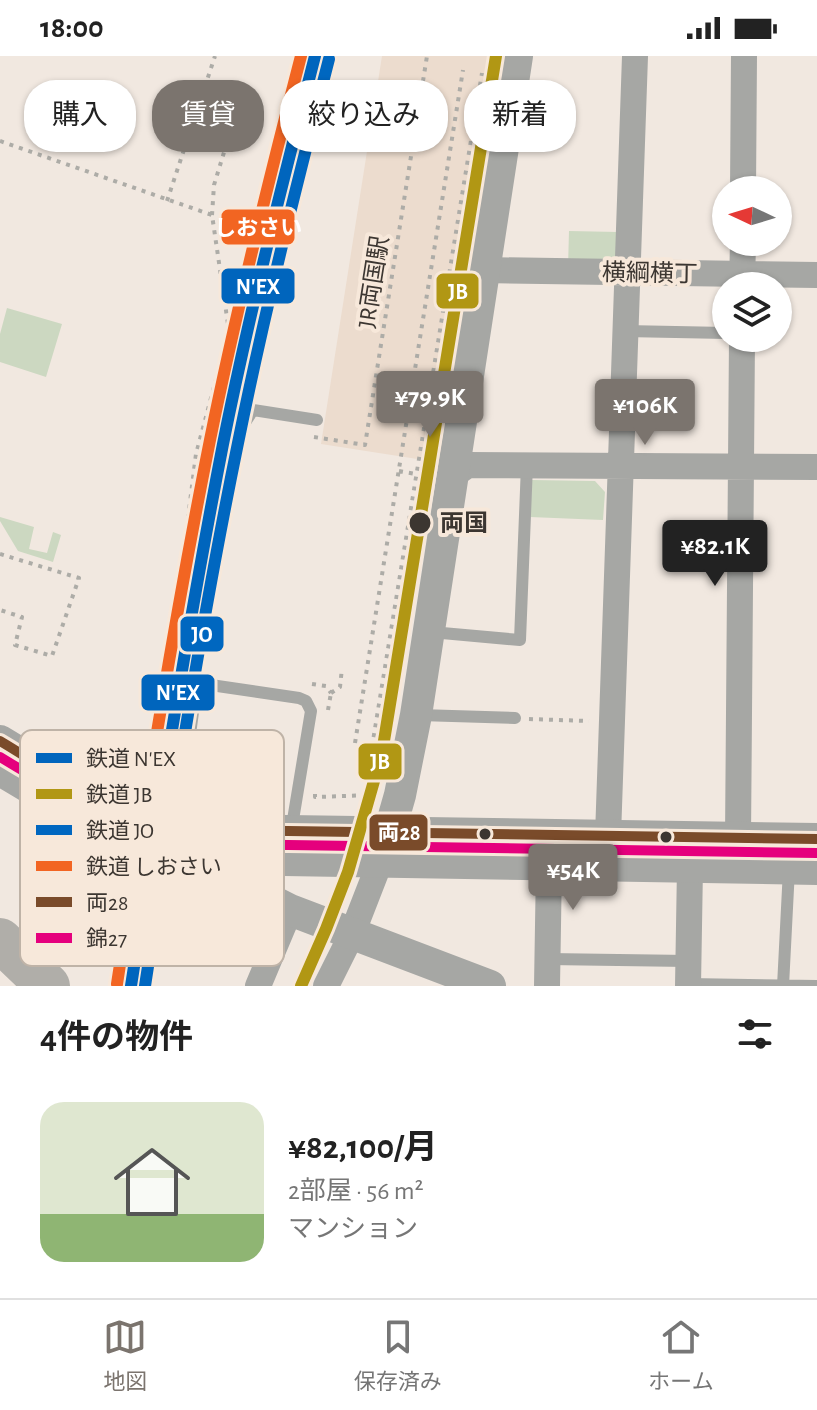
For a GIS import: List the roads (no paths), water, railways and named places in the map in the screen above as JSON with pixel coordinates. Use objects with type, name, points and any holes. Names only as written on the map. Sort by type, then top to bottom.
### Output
[{"type":"highway","points":[[0,940],[20,959]]},
{"type":"highway","points":[[27,966],[48,986]]},
{"type":"highway","points":[[0,976],[10,986]]},
{"type":"street","points":[[326,986],[352,934],[385,847],[416,715],[517,56]]},
{"type":"street","points":[[608,836],[635,56]]},
{"type":"street","points":[[743,176],[744,56]]},
{"type":"street","name":"横綱横丁","points":[[483,270],[627,272],[712,278]]},
{"type":"street","name":"横綱横丁","points":[[792,277],[817,275]]},
{"type":"street","points":[[738,838],[742,352]]},
{"type":"street","points":[[452,476],[468,465],[817,467]]},
{"type":"street","points":[[0,741],[20,753]]},
{"type":"street","points":[[0,770],[20,781]]},
{"type":"street","points":[[284,832],[385,847],[549,865],[803,869]]},
{"type":"street","points":[[284,858],[385,847],[608,836],[817,839]]},
{"type":"street","points":[[547,986],[549,865]]},
{"type":"street","points":[[688,977],[690,867]]},
{"type":"street","points":[[284,907],[490,986]]},
{"type":"street","points":[[284,924],[290,910]]},
{"type":"street","points":[[258,986],[266,966]]},
{"type":"lane","points":[[625,331],[712,333]]},
{"type":"lane","points":[[191,730],[197,683],[195,619],[218,464],[253,410],[317,420]]},
{"type":"lane","points":[[429,632],[520,640],[527,465]]},
{"type":"lane","points":[[197,683],[306,701],[311,711],[291,832],[284,840]]},
{"type":"lane","points":[[416,715],[515,718]]},
{"type":"lane","points":[[783,986],[803,869]]},
{"type":"lane","points":[[548,959],[688,977],[817,986]]},
{"type":"rail line","name":"しおさい","points":[[157,730],[210,440],[253,247],[301,56]]},
{"type":"rail line","name":"N'EX","points":[[172,730],[223,444],[255,298],[315,56]]},
{"type":"rail line","name":"JB","points":[[301,986],[348,872],[382,753],[496,56]]},
{"type":"rail line","name":"JO","points":[[185,730],[248,395],[329,59]]},
{"type":"rail line","name":"しおさい","points":[[117,984],[120,966]]},
{"type":"rail line","name":"N'EX","points":[[131,986],[134,966]]},
{"type":"rail line","name":"JO","points":[[145,986],[148,966]]},
{"type":"place","name":"両国","points":[[420,523]]}]
